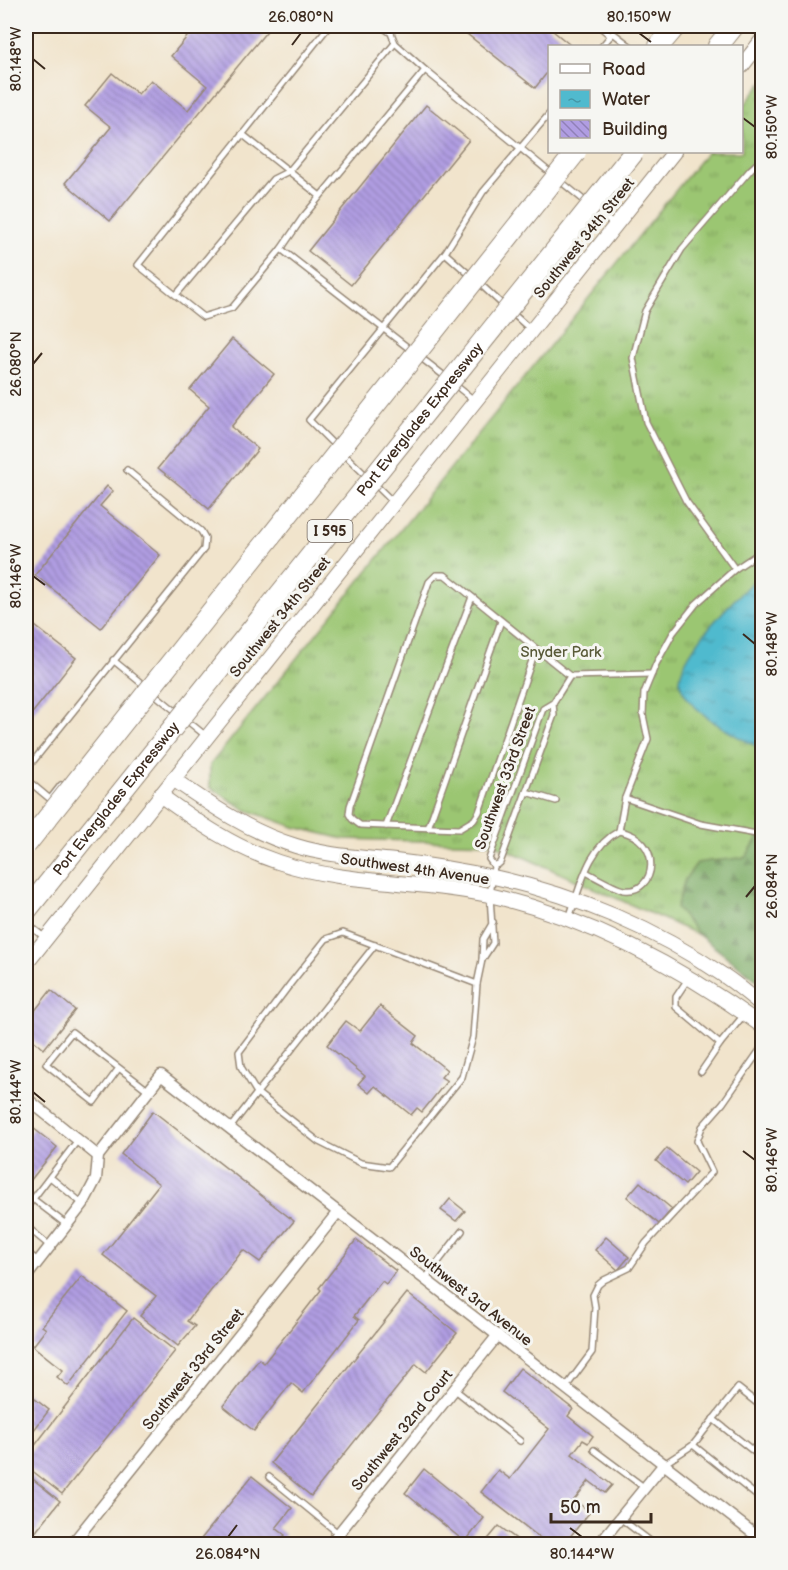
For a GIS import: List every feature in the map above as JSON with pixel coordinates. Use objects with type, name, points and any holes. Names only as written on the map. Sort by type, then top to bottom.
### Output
[{"type":"highway","points":[[660,45],[676,26]]},
{"type":"highway","points":[[719,45],[734,26]]},
{"type":"highway","name":"I 595","points":[[26,845],[575,153]]},
{"type":"highway","name":"Port Everglades Expressway","points":[[26,911],[633,153]]},
{"type":"street","points":[[743,64],[762,40]]},
{"type":"street","name":"Southwest 34th Street","points":[[26,964],[673,153]]},
{"type":"street","name":"Southwest 4th Avenue","points":[[173,779],[224,814],[264,834],[297,846],[330,854],[493,872],[575,901],[635,925],[680,948],[723,975],[762,1005]]},
{"type":"street","name":"Southwest 4th Avenue","points":[[160,795],[233,843],[278,862],[325,874],[447,888],[490,896],[568,920],[610,937],[688,978],[762,1026]]},
{"type":"street","name":"Southwest 3rd Avenue","points":[[149,1091],[161,1075],[762,1540]]},
{"type":"street","points":[[26,1277],[83,1204],[96,1179],[98,1156],[149,1091]]},
{"type":"street","points":[[26,1100],[98,1156]]},
{"type":"street","name":"Southwest 33rd Street","points":[[72,1545],[338,1212]]},
{"type":"street","name":"Southwest 32nd Court","points":[[330,1545],[498,1335]]},
{"type":"street","points":[[599,1545],[664,1464]]},
{"type":"lane","points":[[329,26],[138,265],[203,316],[232,308],[281,249],[320,196],[425,70]]},
{"type":"lane","points":[[381,26],[391,33],[395,43],[425,70],[615,226]]},
{"type":"lane","points":[[599,26],[628,45]]},
{"type":"lane","points":[[603,45],[619,26]]},
{"type":"lane","points":[[176,295],[273,179],[289,171],[395,43]]},
{"type":"lane","points":[[394,502],[309,420],[445,253],[483,192],[548,114]]},
{"type":"lane","points":[[242,134],[320,196]]},
{"type":"lane","points":[[735,569],[686,501],[646,422],[633,358],[645,311],[682,249],[762,159]]},
{"type":"lane","points":[[281,249],[475,401]]},
{"type":"lane","points":[[445,253],[532,330]]},
{"type":"lane","points":[[26,770],[112,660],[204,549],[205,538],[201,531],[127,470]]},
{"type":"lane","points":[[619,831],[625,798],[648,740],[643,715],[644,693],[652,674],[673,633],[696,604],[735,569],[762,551]]},
{"type":"lane","points":[[536,649],[479,812],[474,820],[459,829],[360,825],[352,819],[349,814],[429,582],[440,574],[472,597],[570,676],[652,674]]},
{"type":"lane","points":[[386,826],[472,597]]},
{"type":"lane","points":[[428,828],[501,621]]},
{"type":"lane","points":[[112,660],[206,736]]},
{"type":"lane","name":"Southwest 33rd Street","points":[[493,922],[490,896],[493,872],[489,859],[543,709],[553,703],[570,676]]},
{"type":"lane","points":[[135,693],[142,684]]},
{"type":"lane","name":"Southwest 33rd Street","points":[[493,872],[501,863],[554,715],[553,703]]},
{"type":"lane","points":[[26,779],[50,799],[64,781]]},
{"type":"lane","points":[[526,792],[556,801]]},
{"type":"lane","points":[[625,798],[701,824],[762,835]]},
{"type":"lane","points":[[568,920],[586,872],[594,852],[601,843],[619,831],[629,832],[648,849],[652,861],[650,874],[635,889],[624,890],[586,872]]},
{"type":"lane","points":[[477,984],[343,933],[326,939],[291,982],[239,1052],[241,1067],[257,1093],[320,1142],[362,1162],[389,1167],[462,1077],[473,1037],[483,939],[493,922]]},
{"type":"lane","points":[[482,960],[494,943],[493,922]]},
{"type":"lane","points":[[26,923],[45,938]]},
{"type":"lane","points":[[229,1128],[375,945]]},
{"type":"lane","points":[[688,978],[676,997],[676,1007],[720,1044]]},
{"type":"lane","points":[[701,1072],[744,1014]]},
{"type":"lane","points":[[119,1068],[94,1102],[46,1064],[72,1032],[119,1068],[149,1091]]},
{"type":"lane","points":[[566,1387],[592,1352],[595,1307],[593,1295],[598,1285],[629,1268],[646,1243],[712,1172],[697,1141],[702,1127],[723,1103],[762,1047]]},
{"type":"lane","points":[[26,1208],[78,1140]]},
{"type":"lane","points":[[50,1177],[83,1204]]},
{"type":"lane","points":[[33,1199],[67,1225]]},
{"type":"lane","points":[[26,1226],[50,1246]]},
{"type":"lane","points":[[425,1279],[462,1231]]},
{"type":"lane","points":[[26,1252],[38,1262]]},
{"type":"lane","points":[[664,1464],[693,1445],[738,1388],[762,1407]]},
{"type":"lane","points":[[454,1389],[520,1441]]},
{"type":"lane","points":[[713,1419],[762,1458]]},
{"type":"lane","points":[[755,1452],[762,1442]]},
{"type":"lane","points":[[693,1445],[762,1500]]},
{"type":"lane","points":[[594,1450],[645,1488]]},
{"type":"lane","points":[[269,1477],[338,1533]]},
{"type":"lane","points":[[620,1518],[654,1545]]},
{"type":"green space","name":"Snyder Park","points":[[762,83],[762,984],[699,935],[492,843],[344,839],[294,827],[244,809],[210,787],[210,765],[706,153],[743,153],[743,107]]},
{"type":"green space","points":[[762,831],[762,984],[699,935],[676,908],[685,879],[697,863],[746,857]]},
{"type":"water","points":[[762,574],[762,749],[716,724],[694,706],[681,686],[681,674],[697,643],[725,609]]},
{"type":"building","points":[[196,26],[271,26],[110,221],[65,183],[111,127],[85,106],[112,73],[138,94],[151,80],[188,110],[207,86],[171,56]]},
{"type":"building","points":[[457,26],[547,26],[569,44],[548,45],[548,72],[535,88]]},
{"type":"building","points":[[426,105],[469,140],[351,285],[308,251]]},
{"type":"building","points":[[232,339],[274,374],[231,427],[258,449],[209,509],[158,468],[209,406],[190,390]]},
{"type":"building","points":[[107,486],[113,491],[100,506],[160,555],[101,628],[35,575]]},
{"type":"building","points":[[26,619],[76,658],[26,721]]},
{"type":"building","points":[[51,990],[75,1010],[44,1049],[26,1034],[26,1022]]},
{"type":"building","points":[[380,1006],[418,1036],[413,1043],[447,1070],[441,1077],[447,1081],[422,1112],[417,1108],[411,1115],[375,1086],[369,1093],[358,1084],[365,1076],[327,1045],[346,1021],[360,1031]]},
{"type":"building","points":[[153,1111],[294,1221],[260,1262],[243,1250],[187,1321],[195,1326],[178,1346],[140,1316],[156,1296],[103,1255],[159,1184],[121,1154]]},
{"type":"building","points":[[33,1128],[57,1147],[26,1186],[26,1138]]},
{"type":"building","points":[[667,1148],[696,1172],[685,1185],[656,1161]]},
{"type":"building","points":[[640,1182],[672,1209],[659,1224],[627,1197]]},
{"type":"building","points":[[450,1199],[465,1211],[456,1221],[441,1210]]},
{"type":"building","points":[[606,1237],[629,1257],[618,1270],[595,1250]]},
{"type":"building","points":[[356,1240],[396,1271],[386,1284],[382,1281],[354,1316],[359,1320],[303,1393],[291,1383],[254,1431],[223,1406],[259,1359],[264,1363],[321,1290],[319,1288]]},
{"type":"building","points":[[82,1276],[127,1311],[68,1386],[57,1377],[63,1370],[33,1346],[46,1329],[42,1326]]},
{"type":"building","points":[[407,1293],[457,1333],[426,1372],[416,1364],[311,1496],[271,1463]]},
{"type":"building","points":[[133,1318],[175,1351],[62,1494],[26,1466],[26,1457]]},
{"type":"building","points":[[520,1368],[573,1409],[568,1416],[593,1436],[588,1443],[583,1440],[572,1454],[612,1485],[605,1493],[589,1481],[574,1500],[590,1512],[564,1544],[548,1544],[481,1492],[498,1470],[510,1479],[549,1429],[502,1392]]},
{"type":"building","points":[[26,1392],[49,1410],[34,1430],[26,1423]]},
{"type":"building","points":[[424,1469],[484,1518],[465,1542],[405,1493]]},
{"type":"building","points":[[29,1476],[60,1501],[26,1544],[26,1481]]},
{"type":"building","points":[[252,1476],[292,1508],[276,1528],[285,1535],[277,1544],[197,1544]]},
{"type":"building","points":[[499,1526],[523,1544],[484,1544]]},
{"type":"building","points":[[391,1538],[399,1544],[386,1544]]}]
